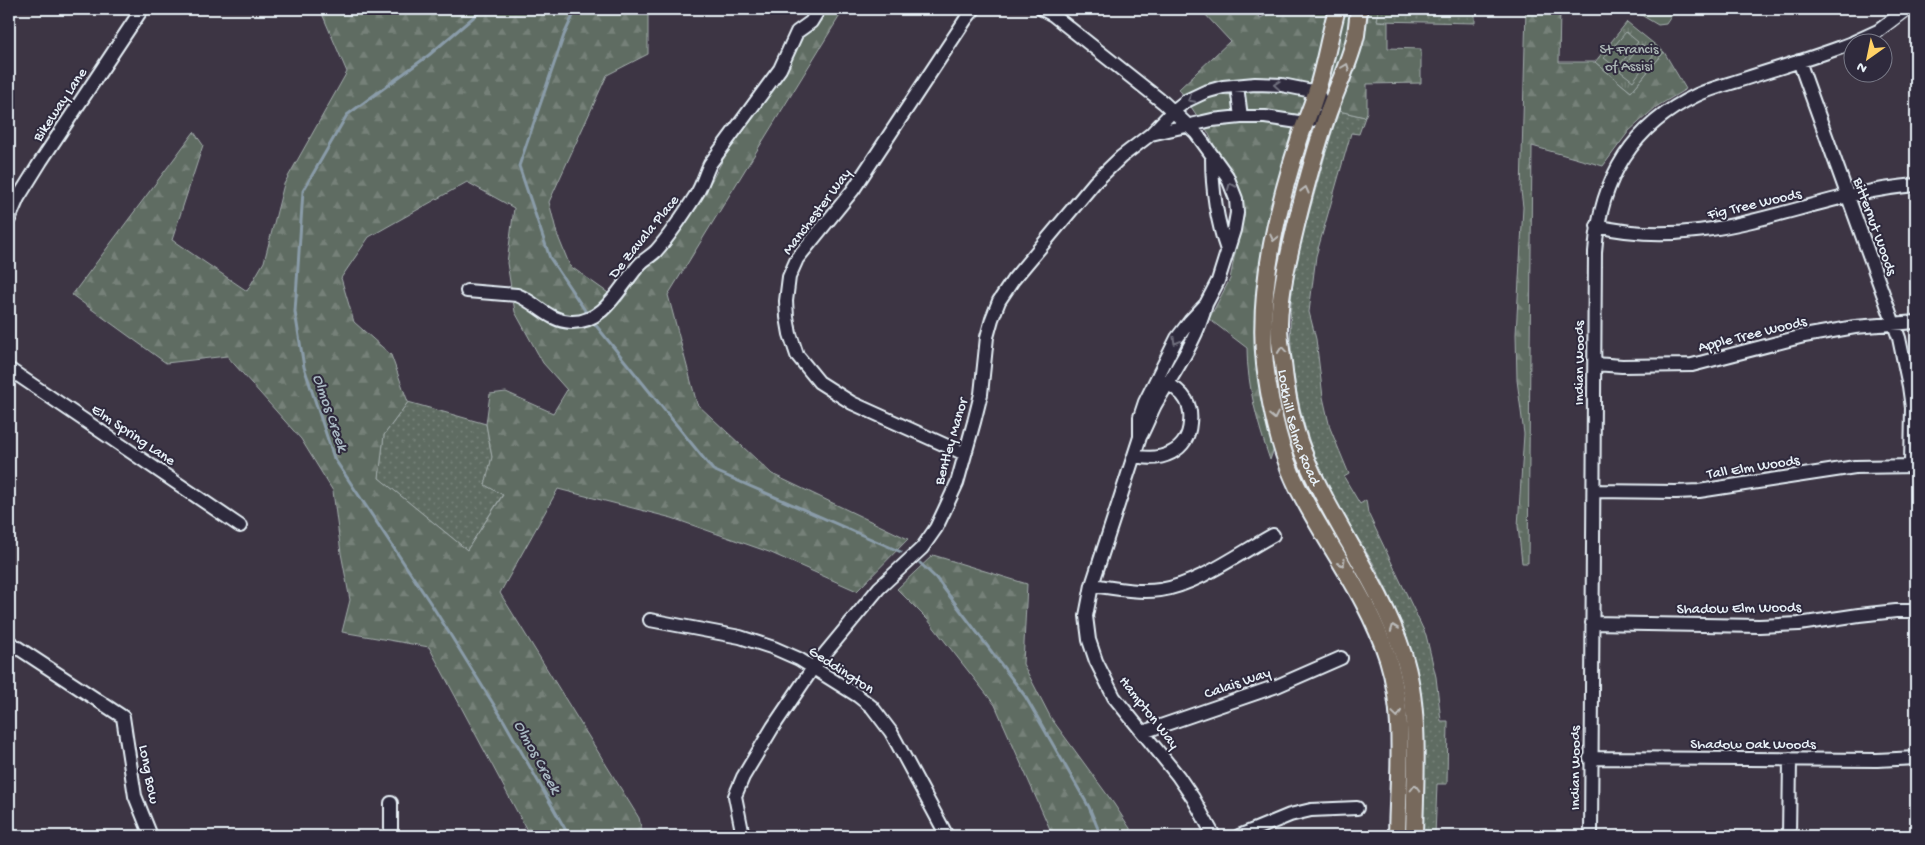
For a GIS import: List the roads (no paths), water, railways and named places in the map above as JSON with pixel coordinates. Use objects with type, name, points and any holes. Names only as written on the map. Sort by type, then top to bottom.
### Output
[{"type":"main road","name":"Lockhill Selma Road","points":[[1336,9],[1317,92],[1288,176],[1266,284],[1262,333],[1275,423],[1297,485],[1357,589],[1388,660],[1400,731],[1397,836]]},
{"type":"main road","name":"Lockhill Selma Road","points":[[1359,9],[1356,34],[1349,58],[1328,113],[1306,186],[1286,268],[1279,324],[1287,394],[1294,425],[1303,451],[1314,478],[1372,581],[1391,622],[1404,657],[1415,727],[1414,836]]},
{"type":"street","name":"Bikeway Lane","points":[[9,219],[18,198],[41,161],[142,9]]},
{"type":"street","name":"De Zavala Place","points":[[467,291],[517,295],[524,298],[544,314],[561,321],[586,320],[597,315],[611,302],[641,264],[654,252],[678,223],[697,193],[702,178],[710,164],[780,69],[797,32],[811,22],[819,9]]},
{"type":"street","name":"Manchester Way","points":[[964,454],[852,403],[819,382],[805,367],[798,355],[788,326],[786,301],[789,276],[796,259],[853,190],[974,9]]},
{"type":"street","points":[[1042,9],[1164,103],[1172,112]]},
{"type":"street","points":[[1909,9],[1916,13]]},
{"type":"street","name":"Indian Woods","points":[[1876,32],[1909,9]]},
{"type":"street","name":"Indian Woods","points":[[1591,836],[1590,758],[1595,252],[1597,226],[1603,199],[1618,166],[1640,136],[1667,112],[1698,94],[1842,47]]},
{"type":"street","name":"Bitternut Woods","points":[[1798,61],[1895,324],[1912,408],[1914,465]]},
{"type":"street","name":"Bentley Manor","points":[[743,836],[735,796],[742,777],[813,668],[879,588],[910,561],[930,538],[957,483],[981,394],[987,337],[999,301],[1019,272],[1095,182],[1121,156],[1152,134],[1172,112],[1186,101],[1205,92],[1223,87],[1237,86],[1282,85],[1317,92]]},
{"type":"street","points":[[1237,86],[1241,117]]},
{"type":"street","points":[[1305,123],[1328,113],[1317,92]]},
{"type":"street","name":"Hampton Way","points":[[1172,112],[1196,133],[1227,176],[1236,199],[1237,212],[1234,230],[1218,281],[1206,304],[1177,338],[1150,420],[1140,437],[1092,585],[1086,616],[1089,640],[1114,697],[1178,776],[1214,836]]},
{"type":"street","name":"Bentley Manor","points":[[1152,134],[1212,120],[1241,117],[1265,117],[1305,123]]},
{"type":"street","points":[[1212,156],[1214,196],[1220,230],[1227,250]]},
{"type":"street","name":"Fig Tree Woods","points":[[1597,226],[1631,233],[1693,232],[1741,224],[1893,187],[1916,185]]},
{"type":"street","name":"Apple Tree Woods","points":[[1595,364],[1622,366],[1692,365],[1804,336],[1854,328],[1916,322]]},
{"type":"street","name":"Elm Spring Lane","points":[[9,368],[240,526]]},
{"type":"street","points":[[1135,456],[1148,459],[1160,458],[1170,454],[1183,443],[1188,435],[1190,419],[1187,401],[1182,394],[1163,381]]},
{"type":"street","name":"Tall Elm Woods","points":[[1594,492],[1699,491],[1855,467],[1914,465]]},
{"type":"street","points":[[1092,585],[1148,591],[1172,588],[1201,576],[1273,534]]},
{"type":"street","points":[[1357,589],[1372,581]]},
{"type":"street","name":"Shadow Elm Woods","points":[[1592,623],[1759,626],[1799,624],[1896,611],[1916,611]]},
{"type":"street","name":"Geddington","points":[[650,620],[766,645],[786,653],[858,696],[872,708],[891,732],[947,836]]},
{"type":"street","name":"Long Bow","points":[[9,642],[123,717],[135,796],[151,836]]},
{"type":"street","name":"Calais Way","points":[[1143,732],[1277,686],[1341,658]]},
{"type":"street","name":"Shadow Oak Woods","points":[[1590,758],[1877,760],[1916,758]]},
{"type":"street","points":[[1789,836],[1790,759]]},
{"type":"street","points":[[390,836],[391,803]]},
{"type":"street","points":[[1239,836],[1290,815],[1311,810],[1356,808]]},
{"type":"water","points":[[1401,9],[1465,9],[1465,13],[1401,14]]},
{"type":"waterway","name":"Olmos Creek","points":[[483,9],[429,55],[347,115],[303,191],[295,312],[304,367],[334,458],[433,607],[504,721],[569,836]]},
{"type":"waterway","points":[[576,9],[564,35],[519,166],[550,258],[586,312]]},
{"type":"waterway","points":[[594,323],[713,470],[901,552]]},
{"type":"waterway","points":[[920,563],[936,578],[1025,696],[1089,807],[1101,836]]},
{"type":"park label","name":"St Francis of Assisi","points":[[1629,56]]}]
